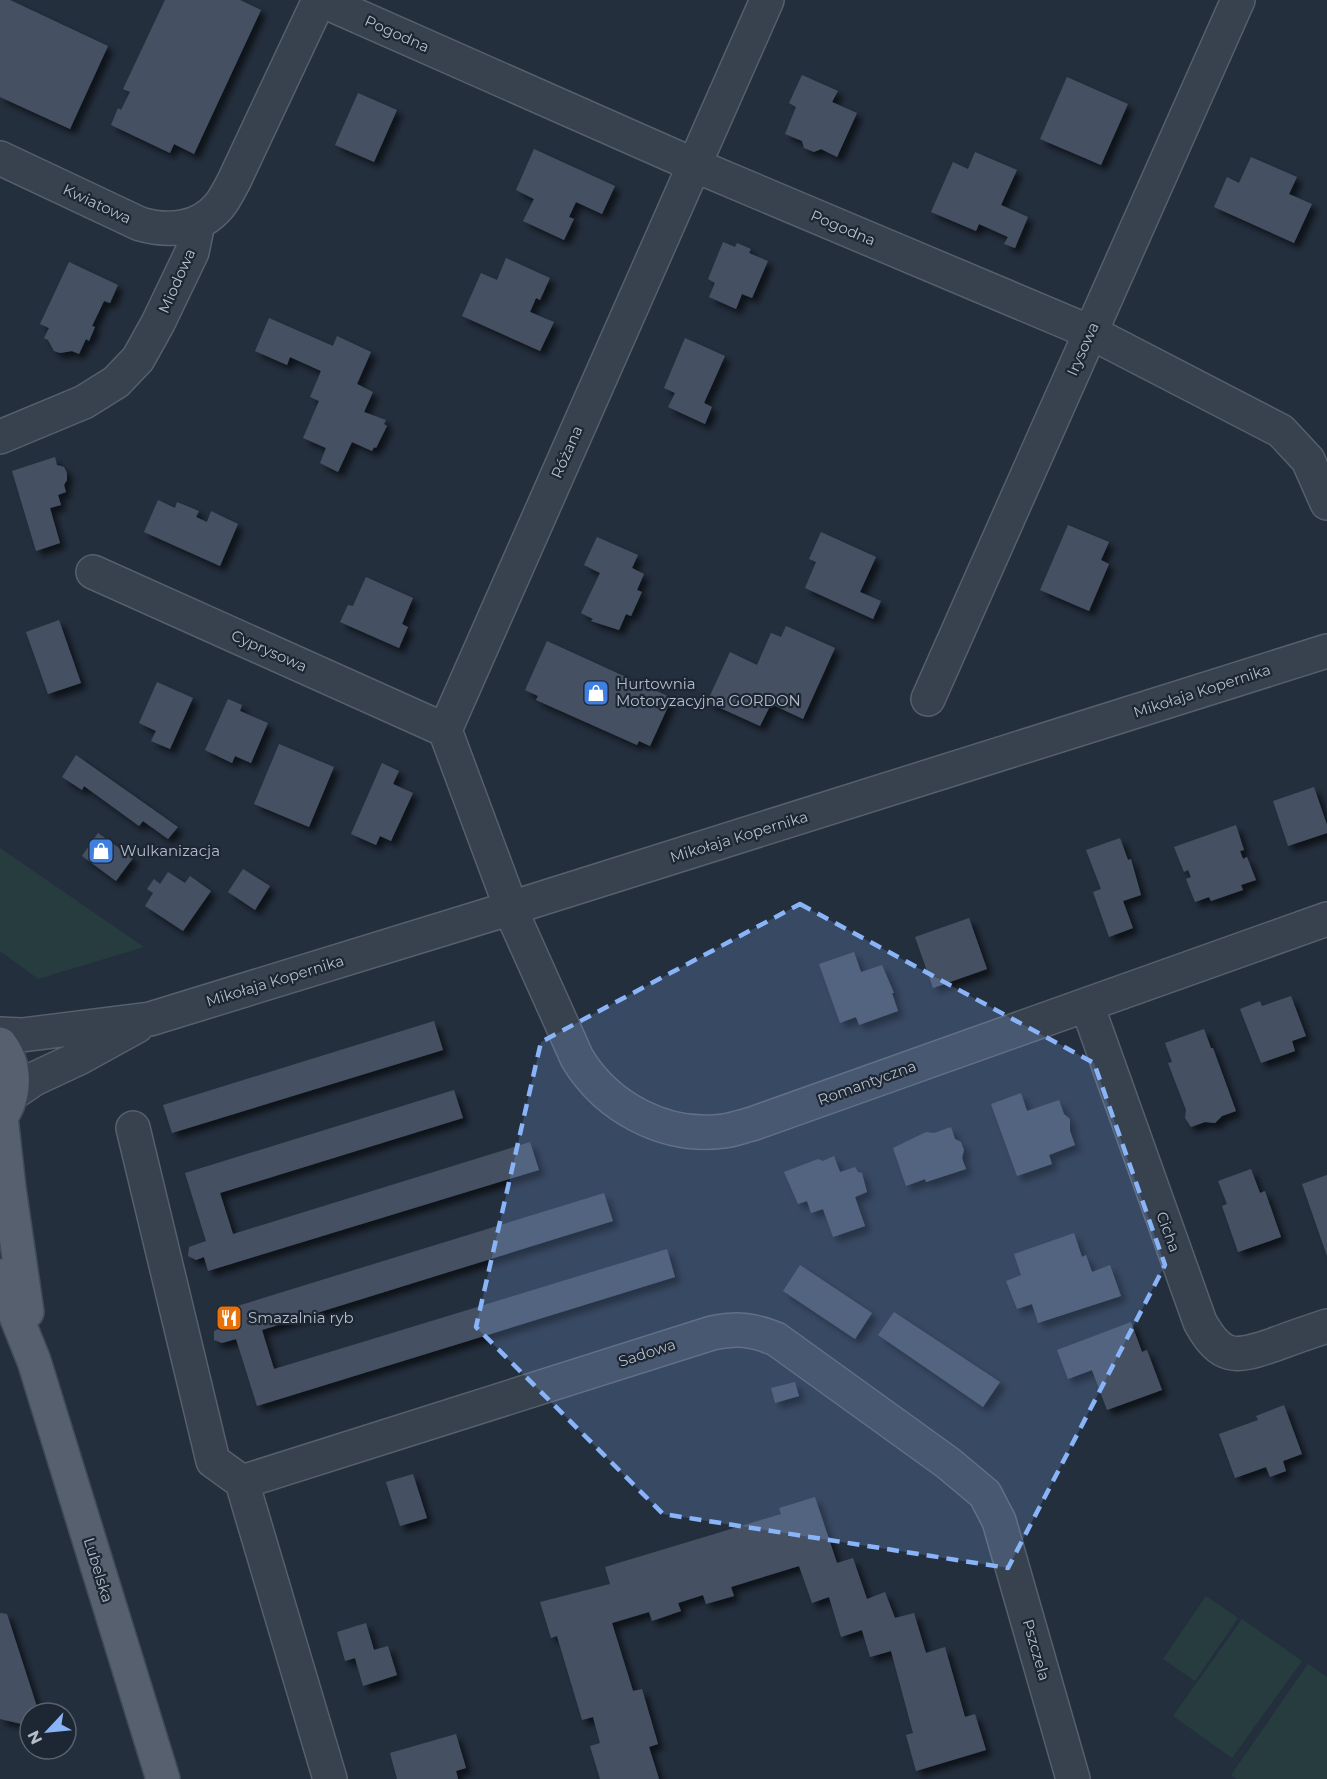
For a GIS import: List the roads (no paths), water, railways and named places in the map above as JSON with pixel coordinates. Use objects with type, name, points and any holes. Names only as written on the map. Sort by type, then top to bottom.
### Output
[{"type":"main road","name":"Lubelska","points":[[0,1044],[10,1061],[13,1078],[4,1110],[9,1188],[14,1209],[34,1361]]},
{"type":"main road","name":"Lubelska","points":[[0,1275],[34,1361],[163,1779]]},
{"type":"street","name":"Pogodna","points":[[320,0],[694,165],[1090,332],[1281,431],[1308,460],[1327,503]]},
{"type":"street","points":[[198,223],[221,204],[234,181],[320,0]]},
{"type":"street","name":"Różana","points":[[444,730],[767,0]]},
{"type":"street","name":"Irysowa","points":[[928,699],[1238,0]]},
{"type":"street","name":"Kwiatowa","points":[[0,158],[140,224],[158,229],[179,228],[198,223]]},
{"type":"street","name":"Miodowa","points":[[0,437],[84,402],[116,382],[138,359],[158,324],[192,252],[198,223]]},
{"type":"street","name":"Cyprysowa","points":[[93,572],[444,730]]},
{"type":"street","name":"Mikołaja Kopernika","points":[[0,1034],[22,1035],[150,1020],[1327,651]]},
{"type":"street","points":[[444,730],[512,908]]},
{"type":"street","name":"Romantyczna","points":[[512,908],[577,1059],[587,1075],[605,1094],[648,1121],[695,1131],[724,1131],[752,1124],[1327,919]]},
{"type":"street","name":"Cicha","points":[[1087,1005],[1200,1322],[1211,1341],[1226,1351],[1241,1355],[1327,1326]]},
{"type":"street","name":"Mikołaja Kopernika","points":[[4,1110],[34,1079],[150,1020]]},
{"type":"street","points":[[133,1128],[213,1461],[242,1482],[330,1779]]},
{"type":"street","name":"Sadowa","points":[[242,1482],[712,1333],[755,1330],[776,1339],[948,1463],[985,1494],[999,1521]]},
{"type":"street","name":"Pszczela","points":[[999,1521],[1073,1779]]},
{"type":"place","name":"Hurtownia Motoryzacyjna GORDON","points":[[596,693]]},
{"type":"place","name":"Wulkanizacja","points":[[101,851]]},
{"type":"place","name":"Smazalnia ryb","points":[[229,1318]]}]
